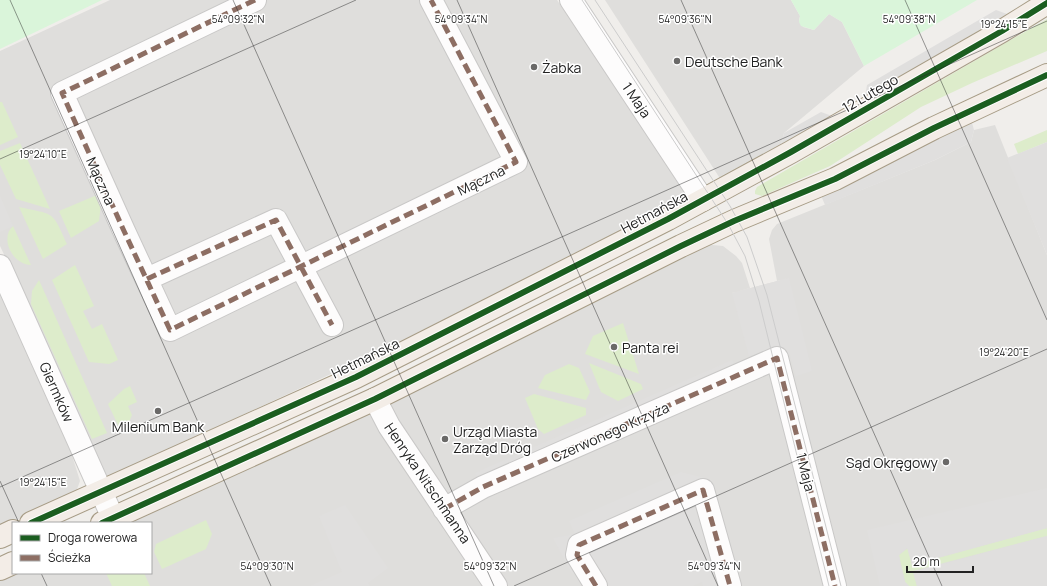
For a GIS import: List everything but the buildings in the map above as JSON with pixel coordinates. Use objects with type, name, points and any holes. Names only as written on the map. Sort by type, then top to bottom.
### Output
[{"type":"main road","name":"12 Lutego","points":[[703,200],[819,136],[1007,28],[1047,3]]},
{"type":"main road","points":[[108,521],[375,399],[663,255],[734,221],[835,179],[934,128],[1047,75]]},
{"type":"main road","name":"Hetmańska","points":[[33,522],[356,377],[703,200]]},
{"type":"main road","points":[[0,537],[12,531]]},
{"type":"main road","points":[[0,569],[12,563]]},
{"type":"street","name":"Mączna","points":[[255,0],[62,93],[170,330],[516,162],[431,0]]},
{"type":"street","name":"1 Maja","points":[[571,0],[703,200]]},
{"type":"street","points":[[147,279],[276,220],[332,325]]},
{"type":"street","name":"Giermków","points":[[0,266],[101,492],[108,521]]},
{"type":"street","name":"1 Maja","points":[[777,358],[835,586]]},
{"type":"street","name":"Czerwonego Krzyża","points":[[444,509],[483,487],[777,358]]},
{"type":"street","name":"Henryka Nitschmanna","points":[[375,399],[389,426],[496,586]]},
{"type":"street","points":[[596,586],[577,555],[579,545],[703,490],[730,586]]},
{"type":"shaded area","points":[[110,0],[557,0],[690,198],[434,326],[107,478],[50,351],[0,246],[0,51]]},
{"type":"shaded area","points":[[605,0],[791,0],[800,16],[799,20],[803,27],[814,30],[829,14],[842,22],[864,66],[784,133],[781,145],[721,180]]},
{"type":"shaded area","points":[[996,10],[1007,14],[865,97],[867,85]]},
{"type":"shaded area","points":[[821,112],[832,116],[781,145],[784,133]]},
{"type":"shaded area","points":[[969,112],[974,130],[971,142],[935,160],[825,205],[817,186]]},
{"type":"shaded area","points":[[995,125],[1047,255],[1047,586],[0,586],[0,580],[13,574],[152,574],[152,522],[128,522],[702,244],[723,246],[736,256],[742,263],[750,288],[732,293],[789,278],[777,281],[769,239],[772,230],[777,224],[935,160],[971,142],[974,130]]},
{"type":"shaded area","points":[[1047,142],[1047,255],[1007,158]]},
{"type":"shaded area","points":[[0,196],[13,226],[0,232]]},
{"type":"shaded area","points":[[789,278],[812,371],[796,376],[790,355],[777,358],[775,348],[749,356],[732,293]]},
{"type":"shaded area","points":[[0,292],[70,449],[80,481],[76,492],[0,528]]},
{"type":"shaded area","points":[[732,360],[736,368],[480,482],[475,473]]},
{"type":"shaded area","points":[[681,472],[712,480],[741,586],[703,586],[702,582],[693,586],[591,586],[581,568],[572,574],[553,538],[575,534],[569,521]]},
{"type":"shaded area","points":[[1047,488],[1047,528],[912,565],[907,548],[899,555],[905,582],[909,586],[880,586],[867,530]]},
{"type":"shaded area","points":[[345,505],[388,568],[368,583],[370,586],[310,586],[342,572],[319,516]]},
{"type":"shaded area","points":[[1047,536],[1047,586],[917,586],[913,572]]},
{"type":"green space","points":[[0,0],[102,0],[0,49]]},
{"type":"green space","points":[[791,0],[977,0],[864,66],[842,22],[829,14],[814,30],[801,26],[799,22],[800,16]]},
{"type":"green space","points":[[1047,19],[1047,51],[972,83],[921,107],[830,166],[762,196],[755,194],[757,187]]},
{"type":"green space","points":[[0,102],[2,102],[18,137],[0,145]]},
{"type":"green space","points":[[1047,130],[1047,142],[1018,154],[1014,144]]},
{"type":"green space","points":[[20,143],[50,209],[16,199],[0,165],[0,151]]},
{"type":"green space","points":[[97,195],[101,204],[99,221],[71,238],[59,211]]},
{"type":"green space","points":[[19,207],[46,213],[55,219],[67,244],[43,259]]},
{"type":"green space","points":[[13,226],[31,265],[18,260],[10,249],[8,237],[9,231]]},
{"type":"green space","points":[[75,265],[94,306],[83,311],[92,329],[102,324],[118,360],[109,364],[89,362],[52,280]]},
{"type":"green space","points":[[39,280],[107,433],[92,439],[31,304],[32,291]]},
{"type":"green space","points":[[623,323],[639,374],[585,354],[593,336]]},
{"type":"green space","points":[[589,363],[641,384],[643,389],[618,401],[601,392]]},
{"type":"green space","points":[[569,364],[579,368],[590,392],[586,400],[538,388],[545,375]]},
{"type":"green space","points":[[130,386],[137,402],[128,406],[132,415],[129,422],[119,427],[108,404],[124,389]]},
{"type":"green space","points":[[534,394],[586,408],[586,415],[544,434],[538,429],[525,398]]},
{"type":"green space","points":[[206,520],[212,534],[206,549],[162,569],[154,552],[156,544]]},
{"type":"green space","points":[[1047,528],[1047,536],[913,571],[917,586],[909,586],[905,582],[899,555],[908,548],[912,565]]},
{"type":"green space","points":[[106,574],[144,574],[150,586],[112,586]]},
{"type":"tram line","points":[[582,0],[728,224],[745,256],[759,301],[829,586]]},
{"type":"tram line","points":[[595,0],[730,206],[747,237],[767,295],[841,586]]},
{"type":"marked path","points":[[255,0],[62,93],[170,330],[516,162],[431,0]]},
{"type":"marked path","points":[[147,279],[276,220],[332,325]]},
{"type":"marked path","points":[[444,509],[483,487],[777,358],[835,586]]},
{"type":"marked path","points":[[596,586],[577,555],[579,545],[703,490],[730,586]]},
{"type":"cycle path","points":[[33,522],[356,377],[668,219],[791,152],[1002,31],[1047,3]]},
{"type":"cycle path","points":[[104,522],[375,399],[681,246],[734,221],[835,179],[934,128],[1047,75]]},
{"type":"place","name":"Deutsche Bank","points":[[677,61]]},
{"type":"place","name":"Żabka","points":[[534,67]]},
{"type":"place","name":"Panta rei","points":[[614,347]]},
{"type":"place","name":"Milenium Bank","points":[[158,411]]},
{"type":"place","name":"Urząd Miasta Zarząd Dróg","points":[[445,439]]},
{"type":"place","name":"Sąd Okręgowy","points":[[946,462]]}]
